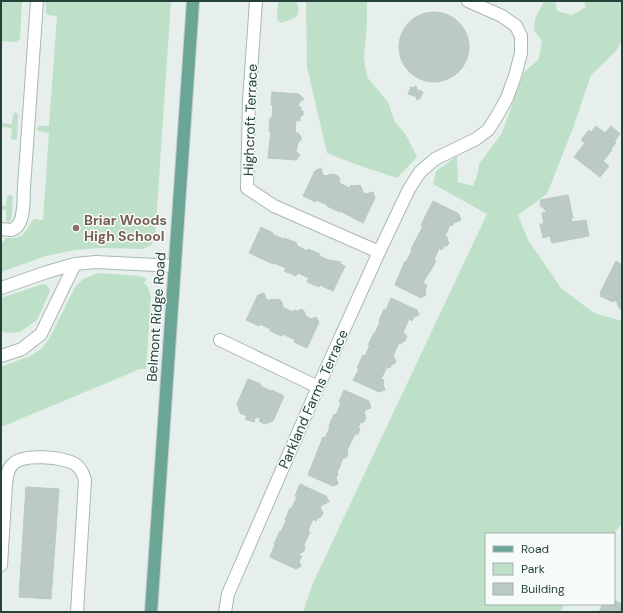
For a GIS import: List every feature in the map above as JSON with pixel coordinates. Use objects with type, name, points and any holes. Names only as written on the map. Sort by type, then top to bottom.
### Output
[{"type":"main road","name":"Belmont Ridge Road","points":[[151,612],[193,1]]},
{"type":"street","points":[[1,229],[11,230],[17,227],[23,218],[37,1]]},
{"type":"street","name":"Highcroft Terrace","points":[[256,1],[249,101],[247,188],[274,206],[379,252]]},
{"type":"street","name":"Parkland Farms Terrace","points":[[224,612],[228,594],[318,387],[409,189],[420,172],[435,159],[476,139],[488,130],[507,98],[516,76],[521,53],[521,36],[516,26],[502,16],[468,1]]},
{"type":"street","points":[[1,288],[75,264],[96,262],[175,266]]},
{"type":"street","points":[[1,356],[22,349],[41,334],[75,264]]},
{"type":"street","points":[[220,340],[318,387]]},
{"type":"street","points":[[1,565],[8,471],[13,463],[22,459],[50,458],[67,460],[76,465],[82,472],[84,480],[77,612]]},
{"type":"green space","points":[[1,1],[22,1],[20,39],[16,42],[1,41]]},
{"type":"green space","points":[[46,1],[171,1],[155,238],[151,245],[143,249],[99,248],[75,250],[46,256],[1,272],[1,242],[4,242],[5,238],[21,236],[34,219],[43,220],[49,133],[37,130],[39,126],[49,126],[57,16],[48,15],[46,13]]},
{"type":"green space","points":[[280,1],[296,1],[299,10],[296,17],[281,23],[277,19],[278,3]]},
{"type":"green space","points":[[306,1],[367,1],[364,58],[367,77],[388,102],[395,122],[406,135],[417,157],[397,178],[327,153],[307,67]]},
{"type":"green space","points":[[544,1],[555,1],[557,11],[572,15],[586,7],[584,1],[622,1],[622,40],[616,51],[591,75],[573,128],[547,194],[518,215],[528,240],[561,288],[594,313],[622,321],[622,523],[615,533],[485,533],[485,605],[564,605],[560,612],[303,612],[313,583],[487,214],[433,184],[436,171],[457,156],[458,182],[473,186],[477,176],[479,164],[502,133],[524,72],[539,59],[542,41],[534,30],[535,19]]},
{"type":"green space","points":[[16,112],[18,115],[17,139],[14,140],[11,138],[12,128],[1,127],[1,123],[12,124],[13,115]]},
{"type":"green space","points":[[12,195],[13,199],[11,221],[8,222],[6,220],[6,210],[1,210],[1,206],[6,206],[7,197]]},
{"type":"green space","points":[[98,273],[140,276],[147,279],[144,283],[148,287],[151,297],[146,369],[140,369],[1,427],[1,367],[32,355],[41,349],[49,339],[75,287],[83,279]]},
{"type":"green space","points":[[43,284],[48,286],[50,291],[37,320],[20,332],[7,333],[1,331],[1,298]]},
{"type":"building","points":[[427,12],[441,12],[454,18],[463,27],[467,33],[469,47],[467,61],[459,72],[448,80],[441,82],[427,82],[420,80],[409,72],[401,61],[399,54],[399,40],[401,33],[409,22],[420,14]]},
{"type":"building","points":[[415,86],[417,87],[416,89],[423,92],[418,100],[416,99],[417,97],[408,94],[411,87],[414,88]]},
{"type":"building","points":[[272,92],[299,94],[304,99],[299,103],[298,107],[301,107],[303,115],[300,117],[300,121],[296,120],[295,133],[298,133],[301,140],[298,143],[296,151],[300,155],[296,160],[268,158],[271,131],[269,131],[270,118],[272,118],[273,105],[271,105]]},
{"type":"building","points":[[596,126],[605,133],[611,126],[620,134],[614,142],[616,143],[611,149],[612,150],[603,161],[609,166],[600,177],[574,157],[585,143],[581,140],[589,130],[591,132]]},
{"type":"building","points":[[321,168],[323,175],[327,176],[334,174],[338,176],[340,180],[339,183],[350,188],[351,185],[361,186],[363,190],[362,192],[366,194],[373,192],[375,198],[363,223],[316,200],[316,202],[303,196],[315,171]]},
{"type":"building","points":[[568,195],[573,218],[571,218],[572,222],[586,220],[589,236],[552,243],[550,236],[543,238],[540,224],[544,224],[542,213],[546,212],[544,207],[541,207],[540,200]]},
{"type":"building","points":[[433,201],[459,214],[461,220],[454,223],[452,226],[450,225],[445,236],[448,238],[447,240],[449,242],[442,250],[439,248],[434,260],[436,261],[423,283],[427,285],[425,290],[426,295],[421,298],[395,285]]},
{"type":"building","points":[[261,227],[283,239],[284,238],[297,243],[296,245],[307,251],[308,249],[331,261],[341,262],[340,264],[345,266],[333,291],[320,285],[319,287],[307,282],[309,278],[298,273],[296,276],[284,271],[286,268],[249,253]]},
{"type":"building","points":[[616,261],[622,265],[622,309],[619,308],[617,302],[614,300],[613,302],[600,296],[600,293]]},
{"type":"building","points":[[264,293],[266,299],[270,301],[271,299],[278,299],[281,301],[283,305],[282,307],[293,312],[294,310],[298,311],[301,309],[304,311],[306,316],[311,319],[316,317],[319,322],[307,348],[294,342],[295,340],[283,334],[282,336],[270,331],[271,329],[259,324],[259,326],[246,320],[258,295]]},
{"type":"building","points":[[391,298],[417,310],[419,315],[414,317],[412,321],[409,319],[403,333],[407,337],[401,344],[399,343],[393,356],[395,357],[394,358],[396,361],[390,368],[387,367],[381,379],[384,380],[383,384],[385,390],[379,392],[353,380],[359,369],[357,368],[363,355],[365,356],[370,345],[368,345],[380,322],[379,321],[384,309],[386,310]]},
{"type":"building","points":[[248,379],[261,384],[260,386],[284,396],[273,421],[265,424],[259,421],[261,417],[255,418],[254,422],[245,419],[247,416],[240,413],[237,404]]},
{"type":"building","points":[[344,390],[369,401],[371,408],[365,410],[364,413],[366,417],[364,422],[360,423],[358,426],[360,430],[358,434],[355,434],[347,450],[348,454],[346,458],[343,458],[337,473],[336,478],[338,484],[333,486],[308,475],[323,437],[325,438],[334,414],[336,415]]},
{"type":"building","points":[[300,484],[326,496],[329,502],[322,505],[320,508],[323,513],[321,517],[316,521],[313,519],[308,531],[310,532],[304,545],[305,549],[299,555],[302,556],[299,561],[301,566],[296,569],[270,557],[275,545],[274,544],[286,521],[285,520],[290,508],[291,509],[297,497],[295,496]]},
{"type":"building","points":[[26,487],[59,489],[51,599],[19,597]]},
{"type":"building","points":[[615,600],[622,604],[622,612],[599,612],[602,605],[615,605]]},
{"type":"place","name":"Briar Woods High School","points":[[76,228]]}]
